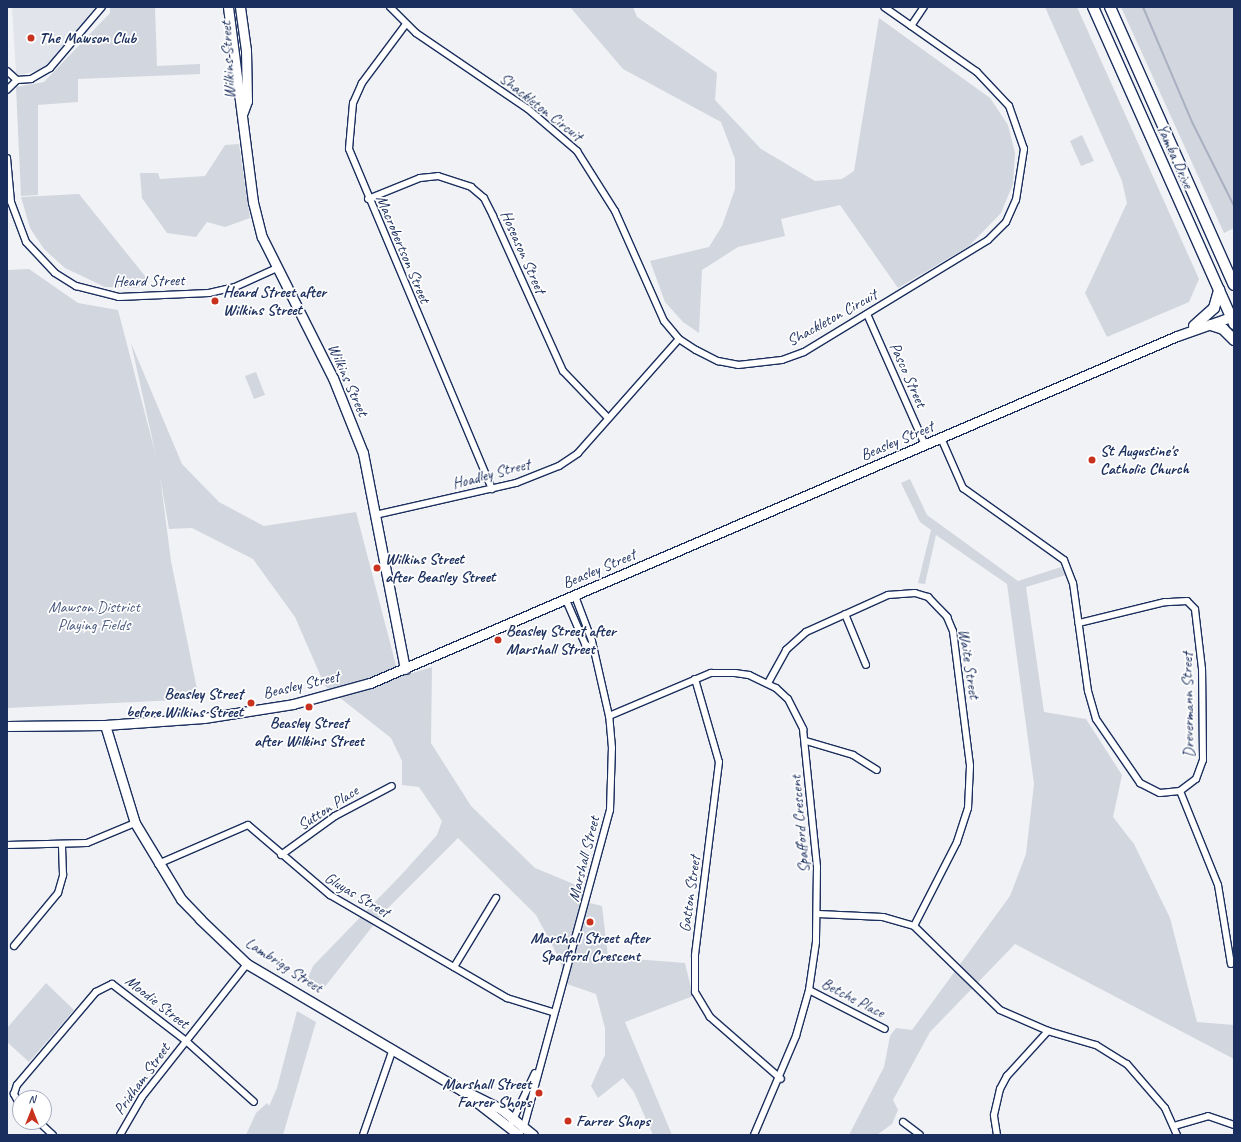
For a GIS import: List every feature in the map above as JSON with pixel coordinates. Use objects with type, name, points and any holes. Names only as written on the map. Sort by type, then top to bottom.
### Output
[{"type":"main road","name":"Yamba Drive","points":[[1093,7],[1219,290],[1232,315]]},
{"type":"main road","name":"Yamba Drive","points":[[1110,7],[1234,285]]},
{"type":"main road","points":[[1194,326],[1214,308],[1219,290]]},
{"type":"main road","points":[[1211,325],[1223,329],[1234,340]]},
{"type":"street","points":[[7,90],[17,80],[31,79],[50,68],[102,7]]},
{"type":"street","name":"Wilkins Street","points":[[228,7],[238,101],[243,112],[253,202],[262,236],[351,421],[363,453],[405,669]]},
{"type":"street","name":"Wilkins Street","points":[[240,7],[246,50],[247,101],[243,112]]},
{"type":"street","name":"Shackleton Circuit","points":[[390,7],[406,24],[528,109],[577,151],[615,211],[657,309],[679,339],[718,361],[738,365],[762,364],[804,352],[988,240],[1006,222],[1016,200],[1023,173],[1024,149],[1018,127],[997,89],[884,7]]},
{"type":"street","points":[[911,26],[924,7]]},
{"type":"street","name":"Macrobertson Street","points":[[406,24],[362,83],[353,103],[349,149],[368,199],[492,489]]},
{"type":"street","points":[[7,71],[17,80]]},
{"type":"street","name":"Heard Street","points":[[7,158],[11,202],[23,236],[50,268],[76,286],[119,297],[209,293],[235,287],[277,268]]},
{"type":"street","name":"Hoseason Street","points":[[368,199],[420,178],[438,176],[471,186],[484,198],[563,370],[608,418]]},
{"type":"street","name":"Pasco Street","points":[[867,314],[925,445]]},
{"type":"street","name":"Beasley Street","points":[[7,726],[102,725],[257,711],[351,689],[370,683],[1177,336],[1211,325],[1232,315]]},
{"type":"street","name":"Beasley Street","points":[[1177,336],[1194,326],[1232,315]]},
{"type":"street","name":"Hoadley Street","points":[[375,514],[492,489],[559,466],[578,453],[679,339]]},
{"type":"street","points":[[941,438],[957,477],[971,495],[1064,560],[1073,583],[1088,691],[1096,719],[1140,783],[1160,793],[1180,791],[1218,885],[1231,964]]},
{"type":"street","name":"Waite Street","points":[[768,684],[779,661],[795,640],[845,614],[888,595],[915,593],[938,604],[953,631],[970,766],[968,808],[958,842],[914,926]]},
{"type":"street","name":"Marshall Street","points":[[521,1132],[552,1012],[576,937],[610,810],[612,748],[609,716],[592,649],[575,596]]},
{"type":"street","name":"Marshall Street","points":[[566,600],[585,644],[592,649]]},
{"type":"street","name":"Drevermann Street","points":[[1079,623],[1165,602],[1187,601],[1195,609],[1202,669],[1203,760],[1196,779],[1180,791]]},
{"type":"street","points":[[845,614],[866,665]]},
{"type":"street","name":"Spafford Crescent","points":[[609,716],[696,679],[728,672],[749,675],[768,684],[788,699],[806,741],[818,914],[809,990],[781,1079],[754,1135]]},
{"type":"street","name":"Gatton Street","points":[[696,679],[719,762],[716,806],[694,956],[695,992],[710,1017],[781,1079]]},
{"type":"street","name":"Lambrigg Street","points":[[102,725],[135,823],[158,864],[200,919],[247,964],[461,1090],[510,1128],[533,1135]]},
{"type":"street","points":[[806,741],[853,755],[877,770]]},
{"type":"street","name":"Sutton Place","points":[[281,855],[335,816],[392,786]]},
{"type":"street","points":[[7,845],[62,845],[99,839],[135,823]]},
{"type":"street","name":"Gluyas Street","points":[[158,864],[248,825],[281,855],[330,895],[507,998],[552,1012]]},
{"type":"street","points":[[14,946],[58,893],[63,874],[62,845]]},
{"type":"street","points":[[454,967],[496,898]]},
{"type":"street","points":[[818,914],[883,917],[914,926],[1000,1010],[1048,1031],[1096,1045],[1127,1064],[1154,1092],[1174,1126],[1177,1135]]},
{"type":"street","name":"Pridham Street","points":[[120,1135],[142,1097],[247,964]]},
{"type":"street","name":"Moodie Street","points":[[15,1090],[16,1085],[104,986],[118,986],[186,1041],[254,1102]]},
{"type":"street","name":"Betche Place","points":[[809,990],[885,1029]]},
{"type":"street","points":[[997,1135],[994,1115],[1000,1089],[1007,1076],[1048,1031]]},
{"type":"street","points":[[363,1135],[393,1049]]},
{"type":"street","name":"Marshall Street","points":[[510,1128],[536,1071]]},
{"type":"street","name":"Lambrigg Street","points":[[461,1090],[478,1095],[514,1118],[521,1132]]},
{"type":"street","points":[[1174,1126],[1208,1116],[1234,1125]]},
{"type":"street","points":[[903,1122],[920,1135]]},
{"type":"shaded area","points":[[12,7],[96,7],[52,60],[39,70],[20,75],[16,73]]},
{"type":"green space","points":[[110,7],[155,7],[157,66],[200,64],[200,74],[78,79],[78,102],[38,105],[38,195],[21,196],[16,87],[44,82],[110,13]]},
{"type":"green space","points":[[570,7],[633,7],[637,17],[717,73],[715,100],[761,149],[815,181],[842,179],[854,171],[879,18],[990,98],[1008,125],[1015,153],[1013,184],[1001,213],[969,246],[898,288],[840,205],[781,219],[785,236],[738,247],[702,270],[699,333],[683,322],[665,302],[650,261],[709,247],[722,226],[735,189],[735,159],[721,122],[623,69]]},
{"type":"green space","points":[[1045,7],[1077,7],[1199,279],[1189,302],[1107,337],[1085,293],[1127,203],[1122,181]]},
{"type":"green space","points":[[1121,7],[1234,7],[1234,228],[1224,233]]},
{"type":"green space","points":[[1082,135],[1094,161],[1081,166],[1070,141]]},
{"type":"green space","points":[[239,144],[250,218],[225,227],[207,222],[196,237],[167,233],[142,198],[140,173],[158,173],[160,179],[205,176],[225,145]]},
{"type":"green space","points":[[79,194],[149,281],[137,288],[105,287],[65,268],[44,249],[30,228],[21,197]]},
{"type":"green space","name":"Mawson District Playing Fields","points":[[29,269],[78,303],[118,310],[156,456],[131,343],[182,464],[219,502],[264,526],[356,512],[399,677],[432,667],[431,743],[471,806],[535,868],[581,887],[590,903],[602,906],[608,957],[685,963],[693,996],[625,1022],[672,1135],[653,1135],[634,1092],[623,1078],[598,1098],[591,1086],[605,1055],[605,1028],[596,994],[567,984],[559,958],[536,915],[458,838],[383,913],[320,993],[306,983],[313,966],[403,873],[437,835],[442,821],[419,787],[402,785],[402,761],[391,738],[325,686],[295,617],[253,559],[192,528],[169,529],[160,476],[171,561],[199,699],[7,708],[7,270]]},
{"type":"green space","points":[[256,372],[265,395],[254,399],[245,376]]},
{"type":"green space","points":[[910,479],[927,515],[1018,581],[1061,567],[1066,575],[1026,587],[1044,712],[1086,719],[1122,775],[1113,817],[1134,844],[1170,918],[1197,1022],[1234,1025],[1234,1059],[1015,944],[930,1032],[893,1100],[898,1110],[892,1124],[877,1135],[849,1135],[884,1067],[890,1036],[896,1028],[912,1030],[1010,896],[1026,854],[1034,784],[1007,584],[936,535],[925,584],[918,583],[931,530],[920,522],[901,483]]},
{"type":"green space","points":[[46,983],[74,1010],[29,1062],[7,1042],[7,1028]]},
{"type":"green space","points":[[297,1011],[316,1022],[283,1135],[246,1135],[256,1113],[267,1103],[269,1106],[277,1088]]},
{"type":"waterway","points":[[1143,7],[1193,124],[1234,206]]},
{"type":"place","name":"The Mawson Club","points":[[31,38]]},
{"type":"place","name":"Heard Street after Wilkins Street","points":[[215,301]]},
{"type":"place","name":"St Augustine's Catholic Church","points":[[1092,460]]},
{"type":"place","name":"Wilkins Street after Beasley Street","points":[[377,568]]},
{"type":"place","name":"Beasley Street after Marshall Street","points":[[498,640]]},
{"type":"place","name":"Beasley Street before Wilkins Street","points":[[251,703]]},
{"type":"place","name":"Beasley Street after Wilkins Street","points":[[309,707]]},
{"type":"place","name":"Marshall Street after Spafford Crescent","points":[[590,922]]},
{"type":"place","name":"Marshall Street Farrer Shops","points":[[539,1093]]},
{"type":"place","name":"Farrer Shops","points":[[568,1121]]}]
